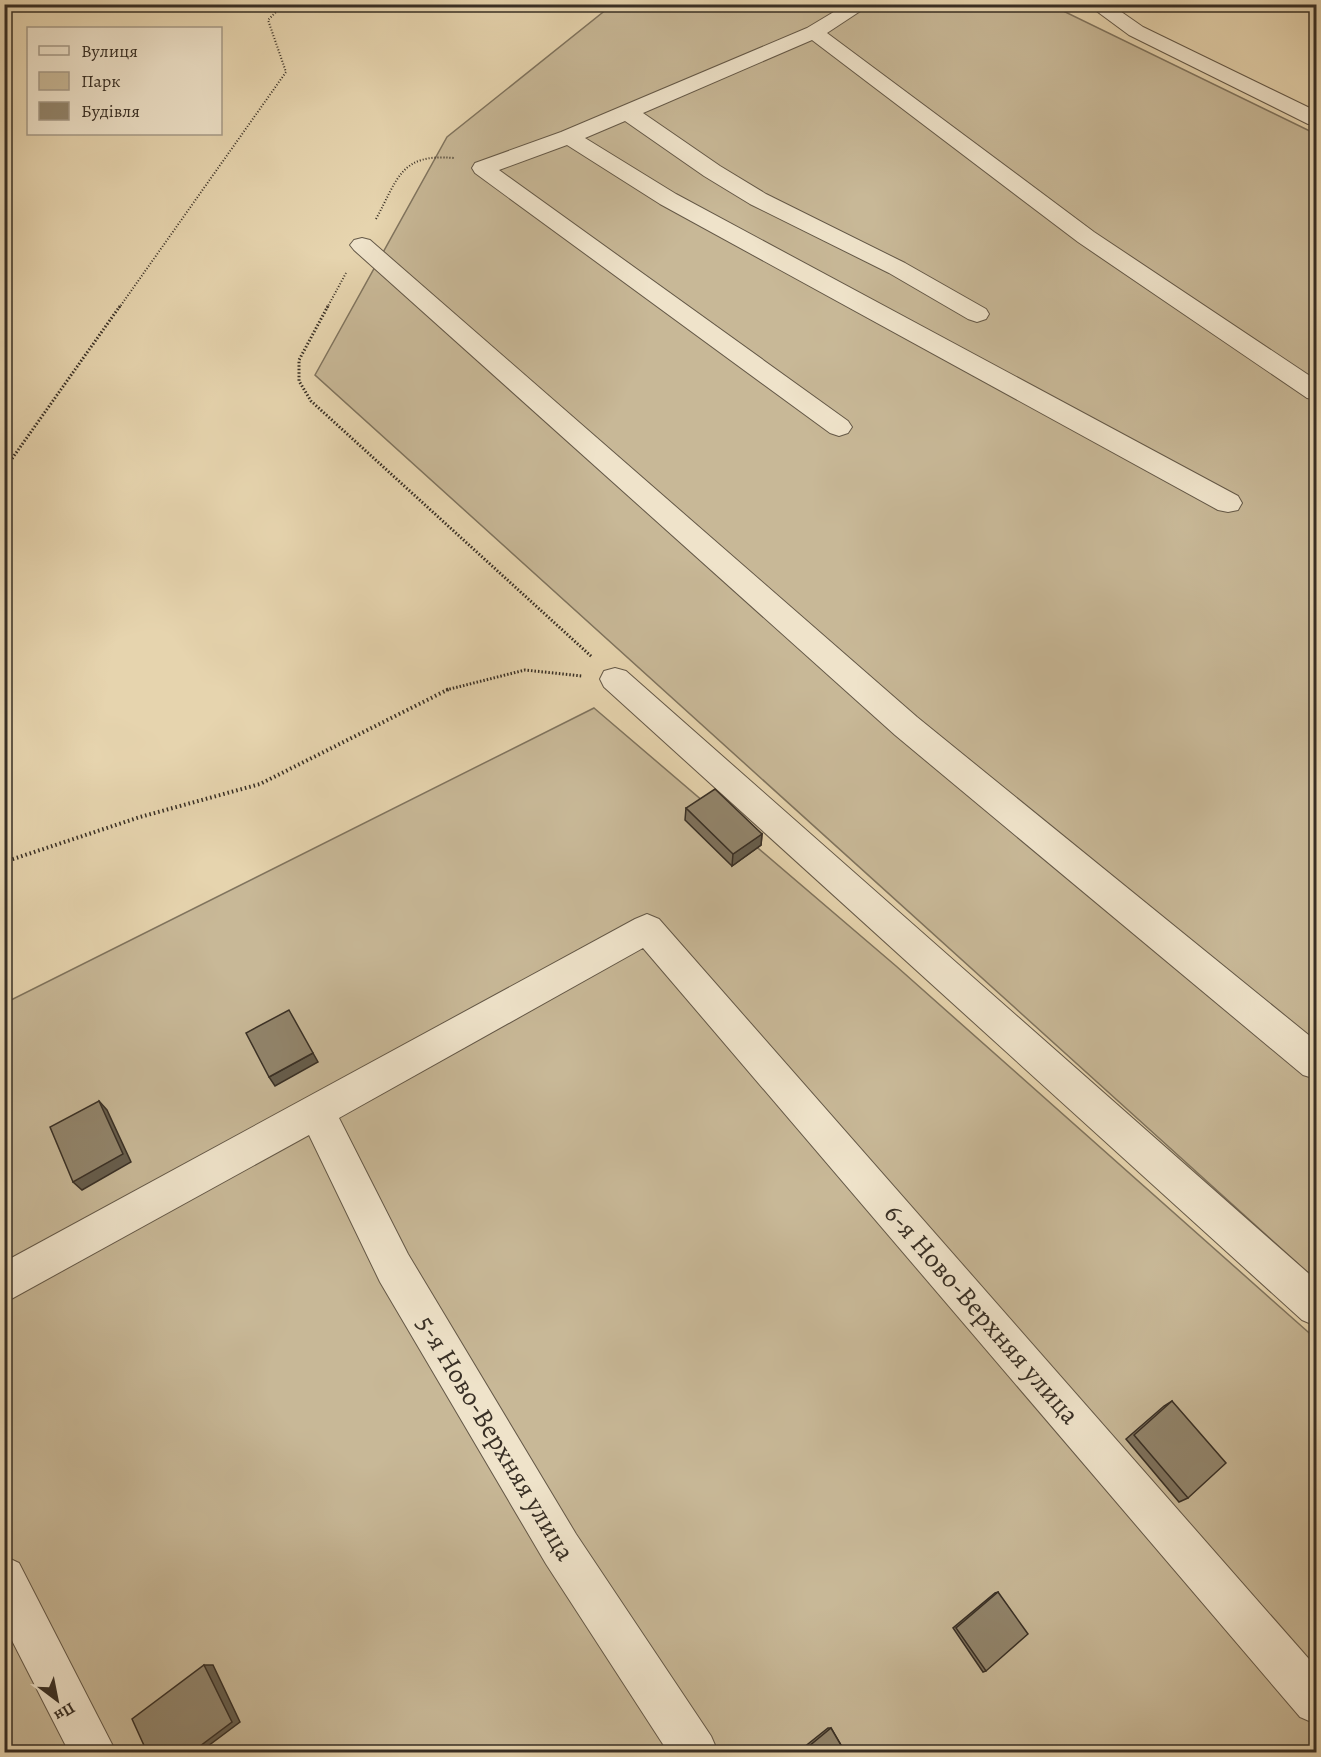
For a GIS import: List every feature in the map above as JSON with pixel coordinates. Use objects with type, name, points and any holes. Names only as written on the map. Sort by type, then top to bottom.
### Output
[{"type":"street","points":[[483,168],[569,137],[814,32],[861,4]]},
{"type":"street","points":[[1096,4],[1136,31],[1317,119]]},
{"type":"street","points":[[814,32],[1086,237],[1317,392]]},
{"type":"street","points":[[627,112],[712,171],[758,199],[897,268],[977,314]]},
{"type":"street","points":[[569,137],[668,199],[1228,503]]},
{"type":"street","points":[[483,168],[838,427]]},
{"type":"street","points":[[362,244],[906,726],[1317,1063]]},
{"type":"street","points":[[615,679],[1317,1306]]},
{"type":"street","name":"6-я Ново-Верхняя улица","points":[[317,1112],[647,929],[1317,1701]]},
{"type":"street","points":[[4,1284],[317,1112]]},
{"type":"street","name":"5-я Ново-Верхняя улица","points":[[317,1112],[394,1268],[561,1549],[695,1752]]},
{"type":"street","points":[[4,1578],[93,1752]]},
{"type":"path","points":[[4,470],[285,72],[268,20],[284,4]]},
{"type":"path","points":[[483,168],[452,158],[436,156],[423,159],[404,169],[299,360],[299,381],[311,401],[615,679]]},
{"type":"path","points":[[4,862],[140,818],[260,784],[448,689],[525,670],[615,679]]},
{"type":"green space","points":[[612,5],[1051,5],[1316,134],[1316,1280],[315,375],[447,137]]},
{"type":"green space","points":[[594,708],[896,966],[1316,1339],[1316,1752],[5,1752],[5,1003]]},
{"type":"building","points":[[715,789],[762,834],[733,854],[686,808]]},
{"type":"building","points":[[289,1010],[313,1053],[269,1077],[246,1033]]},
{"type":"building","points":[[99,1101],[123,1154],[73,1182],[50,1127]]},
{"type":"building","points":[[1172,1401],[1226,1463],[1188,1498],[1134,1435]]},
{"type":"building","points":[[998,1592],[1028,1634],[986,1671],[956,1628]]},
{"type":"building","points":[[204,1665],[232,1722],[192,1752],[147,1752],[132,1719]]},
{"type":"building","points":[[831,1728],[845,1752],[802,1752]]}]
